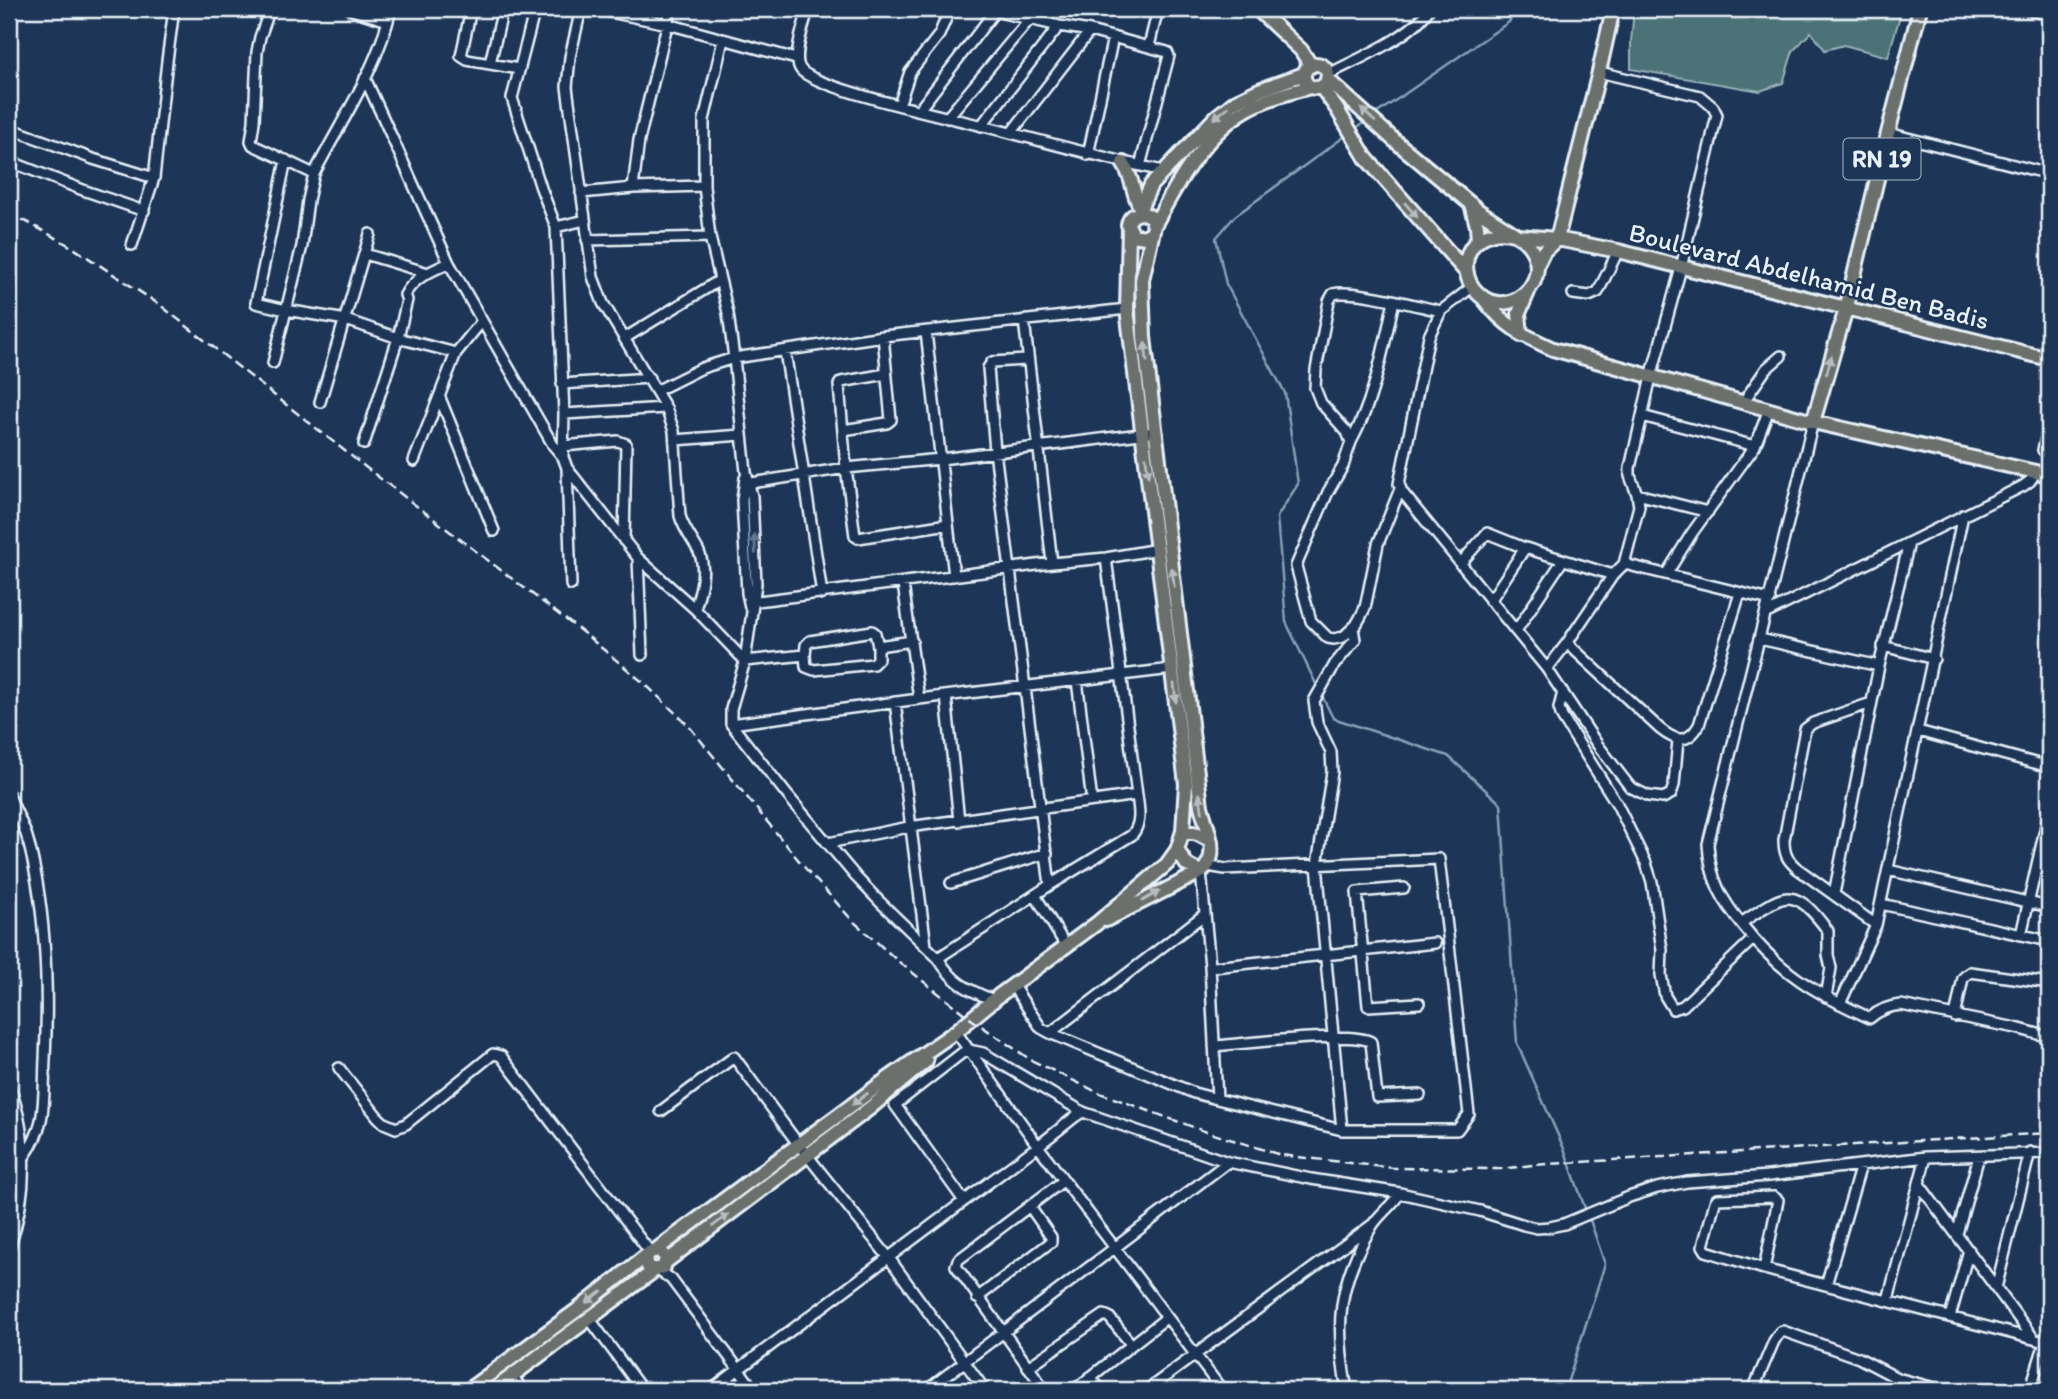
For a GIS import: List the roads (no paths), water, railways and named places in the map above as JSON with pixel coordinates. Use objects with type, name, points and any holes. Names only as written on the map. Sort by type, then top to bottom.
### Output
[{"type":"main road","points":[[1257,9],[1301,50],[1308,70],[1305,81],[1321,82],[1341,90],[1394,140],[1471,204],[1530,245],[1537,265]]},
{"type":"main road","points":[[1521,335],[1519,313],[1535,279],[1537,265],[1544,251],[1557,239],[1600,72],[1613,9]]},
{"type":"main road","name":"RN 19","points":[[1813,422],[1846,309],[1920,9]]},
{"type":"main road","points":[[1096,924],[1203,870],[1212,856],[1201,806],[1150,433],[1127,309],[1130,218],[1139,210],[1151,185],[1217,116],[1236,101],[1259,90],[1322,66],[1321,82],[1366,158],[1466,273],[1472,287],[1495,314],[1521,335],[1553,349],[1813,422],[2043,473]]},
{"type":"main road","points":[[1129,229],[1133,235],[1141,238],[1153,229],[1190,165],[1217,134],[1243,111],[1321,82]]},
{"type":"main road","points":[[493,1390],[661,1266],[993,1000],[1096,924],[1167,864],[1177,850],[1183,831],[1186,784],[1158,549],[1142,301],[1142,280],[1153,221],[1139,210],[1130,172],[1123,163]]},
{"type":"main road","points":[[1471,204],[1478,240]]},
{"type":"main road","points":[[1466,273],[1467,259],[1478,240],[1491,233],[1516,235]]},
{"type":"main road","name":"Boulevard Abdelhamid Ben Badis","points":[[1516,235],[1557,239],[1618,251],[2049,359]]},
{"type":"main road","points":[[1483,298],[1507,302],[1528,292]]},
{"type":"main road","points":[[1183,831],[1198,834],[1210,841]]},
{"type":"main road","points":[[1177,850],[1187,865],[1203,870]]},
{"type":"main road","points":[[882,1089],[959,1037],[999,1005],[1013,986]]},
{"type":"main road","points":[[468,1390],[651,1252],[803,1150]]},
{"type":"main road","points":[[651,1252],[665,1254],[661,1266]]},
{"type":"main road","points":[[651,1252],[647,1264],[661,1266]]},
{"type":"street","points":[[132,245],[154,178],[174,9]]},
{"type":"street","points":[[271,9],[257,52],[251,141],[253,145],[314,174]]},
{"type":"street","points":[[349,9],[388,21]]},
{"type":"street","points":[[273,363],[302,246],[314,174],[365,78],[391,9]]},
{"type":"street","points":[[471,9],[461,56],[467,60],[519,69]]},
{"type":"street","points":[[490,63],[503,9]]},
{"type":"street","points":[[535,9],[512,94],[512,103],[556,227],[564,414],[563,457]]},
{"type":"street","points":[[581,9],[570,57],[567,87],[584,220],[596,288],[673,422],[680,516],[701,559],[701,585],[695,610]]},
{"type":"street","points":[[595,9],[668,24],[796,59]]},
{"type":"street","points":[[633,188],[639,140],[671,9]]},
{"type":"street","points":[[808,9],[796,59],[800,69],[811,77],[851,92],[947,118],[1088,155],[1163,171]]},
{"type":"street","points":[[899,105],[910,72],[939,36],[950,9]]},
{"type":"street","points":[[1149,46],[1158,9]]},
{"type":"street","points":[[1321,82],[1400,36],[1423,19],[1429,9]]},
{"type":"street","points":[[2026,9],[2049,15]]},
{"type":"street","points":[[919,110],[991,10],[1019,12],[1029,20],[1090,31],[1167,52],[1169,56],[1140,166]]},
{"type":"street","points":[[947,118],[1029,20]]},
{"type":"street","points":[[981,126],[1059,26]]},
{"type":"street","points":[[1012,133],[1090,31]]},
{"type":"street","points":[[1088,155],[1113,37]]},
{"type":"street","points":[[723,40],[704,120],[704,186],[710,237],[728,313],[746,483],[752,496],[757,583],[751,605],[745,661],[731,709],[731,724],[828,843],[880,902],[938,958],[948,974],[960,985],[993,1000]]},
{"type":"street","points":[[1547,669],[1613,575],[1624,564],[1639,506],[1630,468],[1717,115],[1708,101],[1700,96],[1600,72]]},
{"type":"street","points":[[365,78],[449,263],[567,468],[638,558],[745,661]]},
{"type":"street","points":[[9,128],[154,178]]},
{"type":"street","points":[[1888,133],[2049,174]]},
{"type":"street","points":[[286,160],[256,303],[346,320],[398,338],[456,353]]},
{"type":"street","points":[[9,161],[144,211]]},
{"type":"street","points":[[581,193],[704,186]]},
{"type":"street","points":[[556,227],[584,220]]},
{"type":"street","points":[[320,402],[370,234]]},
{"type":"street","points":[[587,240],[710,237]]},
{"type":"street","points":[[1573,294],[1589,296],[1598,292],[1618,251]]},
{"type":"street","points":[[365,254],[428,273]]},
{"type":"street","points":[[364,444],[398,338],[407,300],[405,295],[409,288],[428,273],[449,263]]},
{"type":"street","points":[[625,338],[720,280]]},
{"type":"street","points":[[1394,301],[1366,412],[1296,566],[1311,621],[1328,638],[1338,639],[1353,628],[1365,608],[1378,544],[1401,489],[1400,475],[1429,336],[1441,311],[1472,287]]},
{"type":"street","points":[[1351,442],[1347,432],[1321,403],[1315,388],[1329,301],[1333,294],[1394,301],[1441,311]]},
{"type":"street","points":[[656,391],[702,368],[734,358],[883,336],[1127,309]]},
{"type":"street","points":[[1024,320],[1052,563]]},
{"type":"street","points":[[414,461],[456,353],[482,321]]},
{"type":"street","points":[[926,332],[954,576]]},
{"type":"street","points":[[843,430],[891,421],[883,336]]},
{"type":"street","points":[[785,351],[822,594]]},
{"type":"street","points":[[1744,401],[1766,369],[1781,356]]},
{"type":"street","points":[[1027,360],[992,362],[989,366],[995,451],[1050,885]]},
{"type":"street","points":[[886,374],[840,383],[846,468],[856,538],[948,524]]},
{"type":"street","points":[[562,384],[649,379]]},
{"type":"street","points":[[440,398],[494,531]]},
{"type":"street","points":[[564,414],[666,408]]},
{"type":"street","points":[[1667,573],[1692,533],[1755,446],[1769,409]]},
{"type":"street","points":[[1642,415],[1755,446]]},
{"type":"street","points":[[1813,422],[1708,844],[1709,860],[1719,892],[1731,913],[1780,967],[1826,997],[1870,1018],[1879,1011],[1900,1005],[2049,1037]]},
{"type":"street","points":[[2043,450],[2049,424]]},
{"type":"street","points":[[746,483],[846,468],[1150,433]]},
{"type":"street","points":[[675,440],[742,435]]},
{"type":"street","points":[[563,446],[618,441],[626,444],[624,541]]},
{"type":"street","points":[[567,468],[571,585]]},
{"type":"street","points":[[1767,613],[2023,486],[2043,473]]},
{"type":"street","points":[[1401,489],[1547,669],[1597,744],[1630,787],[1639,793],[1663,798],[1671,794],[1678,740]]},
{"type":"street","points":[[1637,494],[1708,512]]},
{"type":"street","points":[[1840,1004],[1876,925],[1964,514]]},
{"type":"street","points":[[1460,564],[1486,533],[1613,575]]},
{"type":"street","points":[[1834,894],[1883,646],[1909,543]]},
{"type":"street","points":[[1490,601],[1525,548]]},
{"type":"street","points":[[751,605],[1158,549]]},
{"type":"street","points":[[638,558],[642,655]]},
{"type":"street","points":[[938,958],[1132,835],[1140,821],[1107,558]]},
{"type":"street","points":[[1516,631],[1563,560]]},
{"type":"street","points":[[1624,564],[1770,600]]},
{"type":"street","points":[[903,583],[919,699]]},
{"type":"street","points":[[1567,643],[1660,729],[1678,740],[1693,734],[1699,725],[1740,593]]},
{"type":"street","points":[[1342,1130],[1317,865],[1332,772],[1331,752],[1317,722],[1314,701],[1335,664],[1355,640],[1353,628]]},
{"type":"street","points":[[872,631],[878,646],[878,659],[873,664],[814,670],[806,666],[806,646],[810,641],[872,631]]},
{"type":"street","points":[[1760,639],[1879,666]]},
{"type":"street","points":[[878,646],[912,641]]},
{"type":"street","points":[[1883,646],[1934,659]]},
{"type":"street","points":[[745,661],[805,655]]},
{"type":"street","points":[[731,724],[1172,669]]},
{"type":"street","points":[[1077,680],[1091,794]]},
{"type":"street","points":[[1563,692],[1559,708],[1564,722],[1617,804],[1646,863],[1652,882],[1662,950],[1661,975],[1665,996],[1673,1009],[1683,1006],[1753,939]]},
{"type":"street","points":[[946,696],[959,821]]},
{"type":"street","points":[[895,702],[926,946]]},
{"type":"street","points":[[1871,703],[1808,726],[1803,737],[1784,840],[1784,853],[1790,863],[1876,925]]},
{"type":"street","points":[[1919,731],[2049,767]]},
{"type":"street","points":[[9,795],[26,836],[35,872],[43,920],[46,968],[47,1029],[42,1119],[33,1144],[24,1157]]},
{"type":"street","points":[[828,843],[909,827],[1137,795]]},
{"type":"street","points":[[2021,935],[2049,813]]},
{"type":"street","points":[[951,883],[1047,853]]},
{"type":"street","points":[[1013,986],[1041,1028],[1194,1093],[1217,1099],[1342,1130],[1457,1130],[1469,1114],[1439,859],[1203,870],[1217,1099]]},
{"type":"street","points":[[1888,870],[2049,907]]},
{"type":"street","points":[[1404,888],[1357,892],[1368,1006],[1419,1003]]},
{"type":"street","points":[[1035,895],[1066,946]]},
{"type":"street","points":[[1741,923],[1785,897],[1792,897],[1804,904],[1828,931],[1831,968],[1826,997]]},
{"type":"street","points":[[1881,904],[2049,942]]},
{"type":"street","points":[[1050,1033],[1205,914]]},
{"type":"street","points":[[1210,966],[1436,943]]},
{"type":"street","points":[[1955,1017],[1963,978],[1970,972],[2049,983]]},
{"type":"street","points":[[959,1037],[1063,1181],[1222,1390]]},
{"type":"street","points":[[1214,1046],[1364,1037],[1371,1042],[1377,1097],[1420,1095]]},
{"type":"street","points":[[895,1105],[969,1050],[983,1053],[1083,1112],[1228,1162],[1400,1193],[1480,1211],[1537,1228],[1564,1224],[1629,1197],[1687,1182],[1769,1176],[1926,1157],[2049,1153]]},
{"type":"street","points":[[339,1069],[377,1116],[390,1127],[396,1128],[405,1124],[493,1054],[501,1056],[651,1252]]},
{"type":"street","points":[[661,1111],[734,1057],[985,1390]]},
{"type":"street","points":[[9,1085],[20,1124],[24,1157],[20,1211],[9,1248]]},
{"type":"street","points":[[882,1089],[964,1201]]},
{"type":"street","points":[[711,1390],[1083,1112]]},
{"type":"street","points":[[9,1129],[12,1162],[9,1206]]},
{"type":"street","points":[[1996,1288],[2030,1152]]},
{"type":"street","points":[[1957,1234],[1979,1156]]},
{"type":"street","points":[[1888,1300],[1926,1157]]},
{"type":"street","points":[[927,1390],[1228,1162]]},
{"type":"street","points":[[1826,1285],[1861,1165]]},
{"type":"street","points":[[1045,1390],[956,1268],[956,1262],[1063,1181]]},
{"type":"street","points":[[1919,1184],[2034,1339]]},
{"type":"street","points":[[1147,1390],[1373,1224],[1400,1193]]},
{"type":"street","points":[[1764,1269],[1778,1200],[1773,1197],[1716,1200],[1703,1248],[1706,1251],[1764,1269],[2048,1342]]},
{"type":"street","points":[[977,1298],[1050,1244],[1051,1237],[1030,1207]]},
{"type":"street","points":[[1347,1390],[1341,1359],[1340,1305],[1353,1263],[1373,1224]]},
{"type":"street","points":[[1950,1317],[1969,1250]]},
{"type":"street","points":[[661,1266],[754,1390]]},
{"type":"street","points":[[1028,1367],[1104,1315],[1131,1344]]},
{"type":"street","points":[[589,1318],[642,1390]]},
{"type":"street","points":[[1073,1390],[1166,1318]]},
{"type":"street","points":[[2030,1390],[2048,1342],[2049,1330]]},
{"type":"street","points":[[1753,1390],[1774,1341],[1783,1331],[1859,1358],[1897,1378],[1942,1390]]},
{"type":"street","points":[[512,1376],[523,1390]]},
{"type":"street","points":[[1090,1377],[1101,1390]]},
{"type":"street","points":[[2047,1390],[2049,1382]]},
{"type":"waterway","points":[[1373,116],[1509,22],[1518,9]]},
{"type":"waterway","points":[[1353,130],[1368,120]]},
{"type":"waterway","points":[[1316,684],[1286,622],[1277,517],[1298,484],[1285,393],[1226,284],[1216,238],[1235,216],[1348,134]]},
{"type":"waterway","points":[[1323,698],[1333,718],[1448,756],[1501,804],[1517,1043],[1565,1151],[1586,1211]]},
{"type":"waterway","points":[[1565,1390],[1605,1264],[1589,1217]]},
{"type":"railway","points":[[9,212],[72,247],[160,305],[364,466],[586,635],[645,684],[688,725],[805,868],[853,921],[899,962],[971,1019],[1031,1060],[1097,1092],[1204,1131],[1281,1155],[1393,1168],[1501,1169],[2049,1133]]}]
